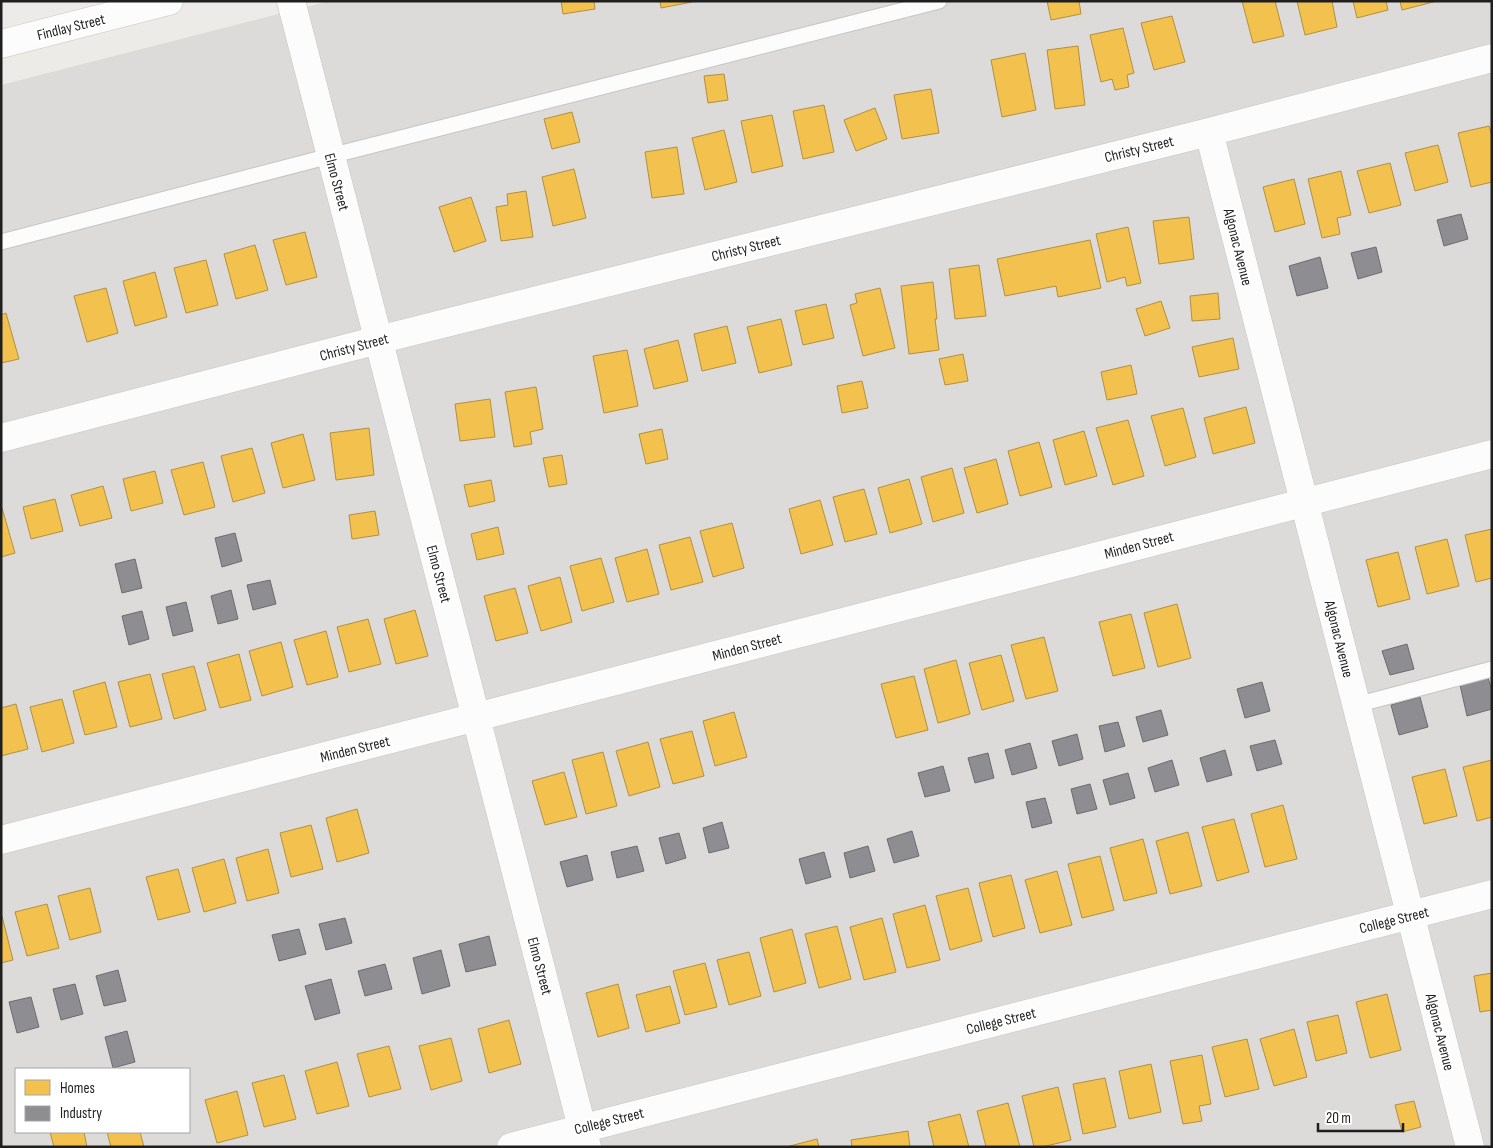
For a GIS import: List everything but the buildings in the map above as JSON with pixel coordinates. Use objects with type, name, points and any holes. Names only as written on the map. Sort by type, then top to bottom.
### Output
[{"type":"street","name":"Findlay Street","points":[[1,44],[169,1]]},
{"type":"street","name":"Elmo Street","points":[[290,1],[585,1138]]},
{"type":"street","name":"Christy Street","points":[[1,438],[378,340],[1209,132],[1492,58]]},
{"type":"street","name":"Algonac Avenue","points":[[1209,132],[1470,1147]]},
{"type":"street","name":"Minden Street","points":[[1,840],[1492,454]]},
{"type":"street","name":"College Street","points":[[511,1147],[585,1138],[1492,894]]},
{"type":"lane","points":[[1,242],[938,1]]},
{"type":"lane","points":[[1356,705],[1492,669]]},
{"type":"shaded area","points":[[329,1],[1492,1],[1492,1147],[1,1147],[1,85]]}]
